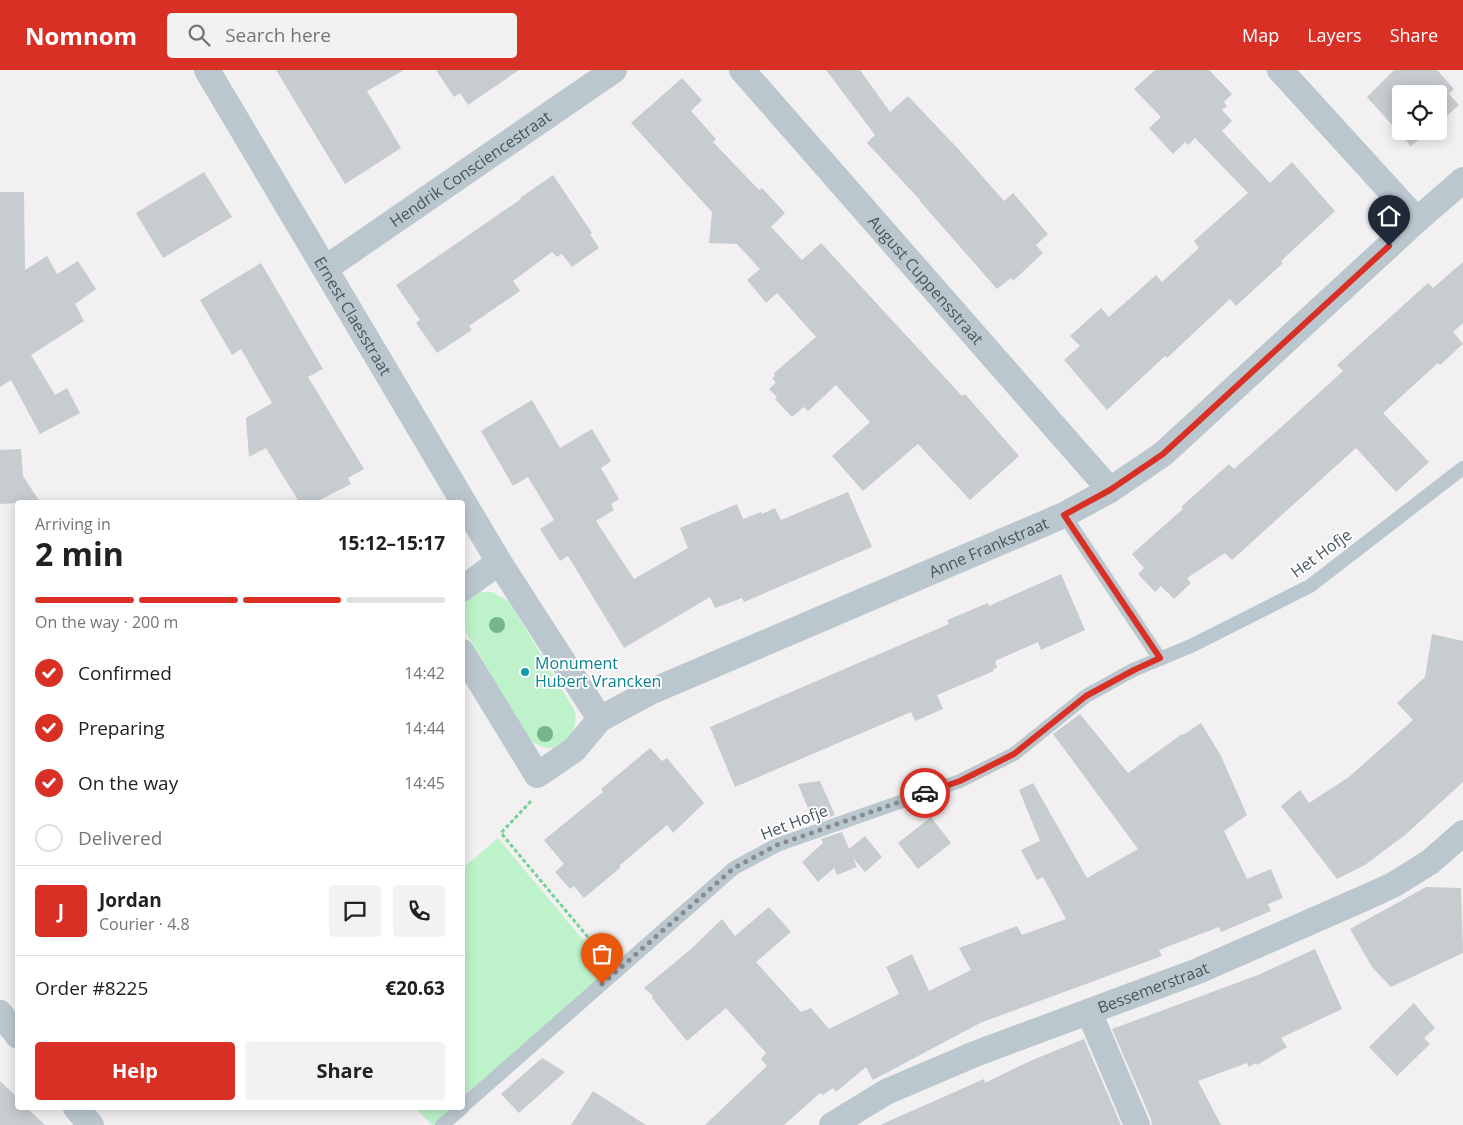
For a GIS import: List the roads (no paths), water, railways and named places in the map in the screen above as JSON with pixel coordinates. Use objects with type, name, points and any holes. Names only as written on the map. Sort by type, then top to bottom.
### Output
[{"type":"street","name":"Ernest Claesstraat","points":[[207,70],[463,500]]},
{"type":"street","name":"Hendrik Consciencestraat","points":[[326,268],[614,70]]},
{"type":"street","name":"August Cuppensstraat","points":[[742,70],[1110,490]]},
{"type":"street","points":[[1280,70],[1417,220]]},
{"type":"street","name":"Anne Frankstraat","points":[[600,719],[650,692],[1064,515],[1110,490],[1163,454],[1463,180]]},
{"type":"street","name":"Ernest Claesstraat","points":[[465,504],[499,562],[600,719]]},
{"type":"street","points":[[465,586],[499,562]]},
{"type":"street","points":[[465,657],[537,775],[574,750],[600,719]]},
{"type":"street","name":"Bessemerstraat","points":[[832,1125],[886,1092],[975,1054],[1198,972],[1393,884],[1430,862],[1462,836]]},
{"type":"street","points":[[1089,1012],[1137,1125]]},
{"type":"street","points":[[0,1013],[15,1032]]},
{"type":"street","points":[[78,1110],[91,1125]]},
{"type":"lane","name":"Het Hofje","points":[[465,1104],[734,868],[777,845],[960,781],[1014,754],[1086,696],[1134,670],[1191,646],[1310,586],[1463,468]]},
{"type":"lane","points":[[1064,515],[1160,658]]},
{"type":"lane","name":"Het Hofje","points":[[442,1125],[459,1110]]},
{"type":"place","name":"Monument Hubert Vrancken","points":[[525,672]]}]
